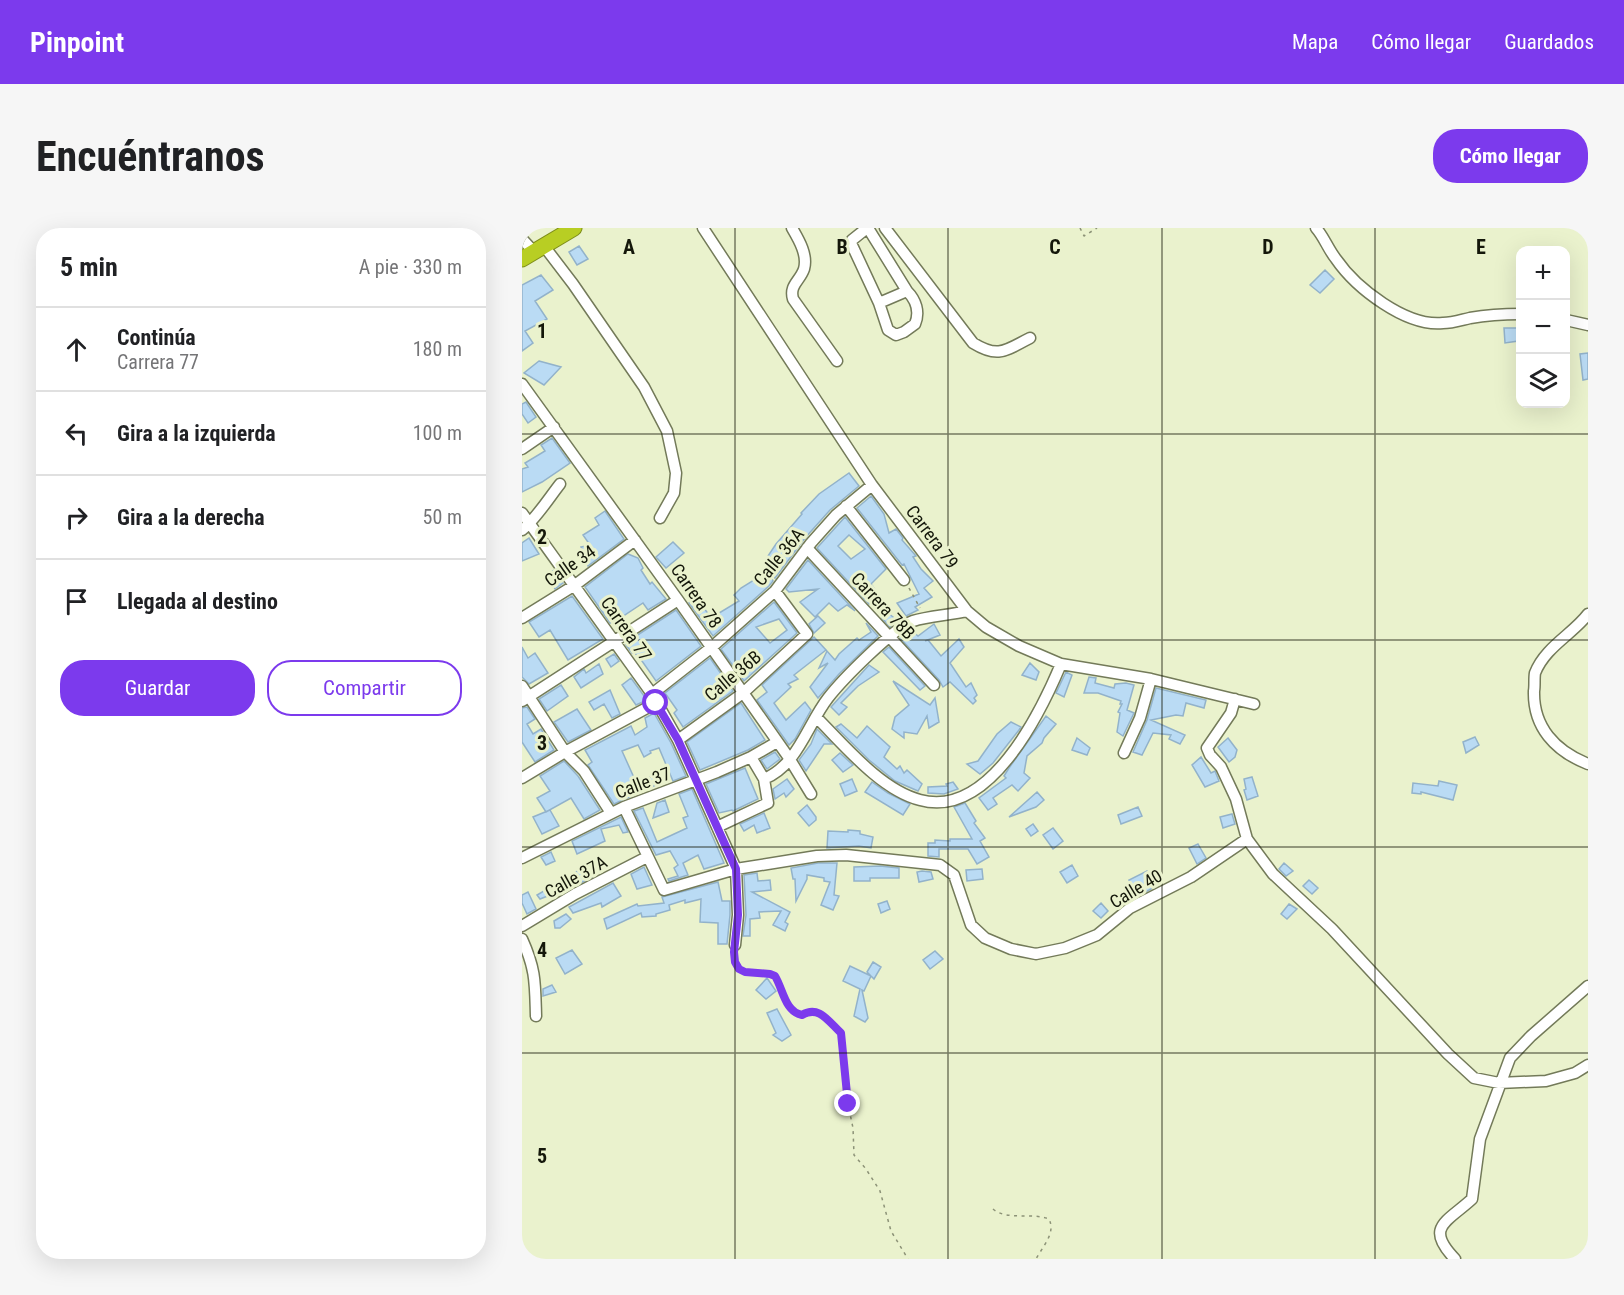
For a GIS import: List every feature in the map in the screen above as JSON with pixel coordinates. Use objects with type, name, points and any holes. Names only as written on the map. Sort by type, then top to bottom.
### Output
[{"type":"highway","points":[[534,252],[574,228]]},
{"type":"street","name":"Carrera 79","points":[[703,228],[872,485],[967,611],[986,627],[1019,646],[1061,664],[1151,679],[1254,704]]},
{"type":"street","points":[[792,228],[801,242],[804,258],[804,269],[792,286],[793,299],[837,361]]},
{"type":"street","points":[[867,228],[912,296],[918,311],[915,324],[896,335],[888,330],[879,303],[851,243],[867,228]]},
{"type":"street","points":[[885,228],[973,344],[984,350],[999,353],[1030,338]]},
{"type":"street","points":[[1316,228],[1336,261],[1384,305],[1405,317],[1423,323],[1442,324],[1499,314],[1516,314]]},
{"type":"street","points":[[522,239],[534,252],[573,284],[644,387],[667,431],[676,473],[674,493],[660,518]]},
{"type":"street","points":[[879,303],[907,291]]},
{"type":"street","points":[[1570,321],[1588,325]]},
{"type":"street","name":"Carrera 78","points":[[522,384],[712,647],[789,758],[809,791]]},
{"type":"street","points":[[522,450],[554,427]]},
{"type":"street","points":[[526,527],[560,484]]},
{"type":"street","name":"Calle 36A","points":[[522,778],[654,698],[775,591],[807,548],[846,506],[872,485]]},
{"type":"street","points":[[846,506],[904,580]]},
{"type":"street","name":"Carrera 77","points":[[522,513],[526,527],[574,585],[615,642],[654,698],[678,740],[736,869],[738,915],[735,945]]},
{"type":"street","name":"Calle 34","points":[[522,618],[574,585],[635,540]]},
{"type":"street","name":"Carrera 78B","points":[[807,548],[934,686]]},
{"type":"street","name":"Calle 36B","points":[[678,740],[743,693],[807,634],[775,591]]},
{"type":"street","points":[[525,699],[678,600]]},
{"type":"street","points":[[764,779],[782,770],[801,744],[828,698],[889,637],[912,621],[967,611]]},
{"type":"street","points":[[1588,614],[1548,653],[1535,673],[1534,704],[1537,720],[1556,745],[1572,757],[1588,764]]},
{"type":"street","points":[[817,718],[860,762],[901,791],[918,800],[936,803],[957,800],[976,790],[994,775],[1023,739],[1051,689],[1061,664]]},
{"type":"street","points":[[1124,753],[1140,718],[1151,679]]},
{"type":"street","points":[[522,686],[525,699],[565,752],[584,771],[611,813]]},
{"type":"street","points":[[1235,699],[1231,713],[1207,748],[1221,767],[1236,799],[1247,839],[1273,874],[1332,929],[1448,1054],[1474,1078],[1499,1083],[1546,1081],[1575,1073],[1588,1065]]},
{"type":"street","name":"Calle 37","points":[[522,858],[624,807],[696,781],[750,757],[777,742]]},
{"type":"street","points":[[717,827],[768,803],[764,779],[750,757]]},
{"type":"street","points":[[624,807],[664,890],[736,869]]},
{"type":"street","name":"Calle 40","points":[[736,869],[786,860],[846,855],[940,865],[954,875],[971,926],[985,938],[1011,949],[1036,954],[1065,948],[1097,935],[1130,908],[1191,877],[1247,839]]},
{"type":"street","name":"Calle 37A","points":[[522,926],[575,894],[647,857]]},
{"type":"street","points":[[522,939],[532,962],[536,1016]]},
{"type":"street","points":[[1455,1259],[1440,1242],[1439,1233],[1445,1222],[1472,1199],[1480,1139],[1510,1058],[1531,1036],[1588,987]]},
{"type":"path","points":[[1080,228],[1084,236],[1097,228]]},
{"type":"path","points":[[904,580],[919,605],[919,612],[912,621]]},
{"type":"path","points":[[735,945],[735,962],[739,969],[775,976],[790,1009],[795,1014],[802,1015],[814,1011],[822,1015],[841,1033],[848,1104],[853,1128],[854,1155],[880,1191],[891,1231],[908,1259]]},
{"type":"path","points":[[993,1209],[1003,1215],[1033,1214],[1049,1219],[1052,1232],[1036,1259]]},
{"type":"building","points":[[579,246],[588,259],[577,265],[569,252]]},
{"type":"building","points":[[1325,270],[1334,279],[1320,293],[1310,285]]},
{"type":"building","points":[[541,275],[553,290],[535,301],[547,319],[525,331],[533,343],[522,351],[522,285]]},
{"type":"building","points":[[1504,328],[1516,328],[1516,341],[1505,343]]},
{"type":"building","points":[[1588,353],[1588,379],[1583,380],[1580,354]]},
{"type":"building","points":[[539,361],[561,367],[544,385],[524,373]]},
{"type":"building","points":[[526,402],[536,417],[528,423],[522,414],[522,404]]},
{"type":"building","points":[[552,438],[570,463],[522,492],[522,469],[528,467],[525,463],[545,451],[541,445]]},
{"type":"building","points":[[849,473],[859,486],[830,510],[805,538],[775,578],[769,572],[773,581],[769,586],[713,636],[689,603],[697,598],[711,618],[739,601],[734,595],[759,577],[771,558],[768,556],[801,513],[819,494]]},
{"type":"building","points":[[871,496],[884,514],[889,533],[896,529],[916,556],[913,557],[921,569],[933,581],[924,588],[932,597],[915,607],[918,610],[906,616],[897,603],[919,594],[904,564],[902,565],[857,508]]},
{"type":"building","points":[[605,511],[624,539],[588,566],[581,556],[585,554],[581,547],[590,545],[583,535],[599,525],[595,518]]},
{"type":"building","points":[[845,517],[886,569],[871,584],[880,596],[869,604],[817,548]],"holes":[[[849,535],[865,549],[851,559],[838,546]]]},
{"type":"building","points":[[529,538],[539,554],[522,561],[522,543]]},
{"type":"building","points":[[673,542],[684,553],[666,568],[656,557]]},
{"type":"building","points":[[628,554],[638,558],[643,568],[641,570],[650,584],[652,582],[666,599],[648,610],[643,603],[622,617],[628,624],[620,629],[614,621],[610,623],[585,587]]},
{"type":"building","points":[[808,560],[855,611],[847,605],[838,611],[829,603],[815,617],[800,602],[818,589],[789,592],[786,589]]},
{"type":"building","points":[[554,570],[563,583],[555,589],[547,575]]},
{"type":"building","points":[[572,596],[603,639],[568,660],[550,630],[539,637],[529,622]]},
{"type":"building","points":[[774,602],[797,633],[744,681],[721,649]],"holes":[[[779,619],[787,630],[770,643],[756,627]]]},
{"type":"building","points":[[676,610],[701,646],[656,681],[642,661],[626,645]]},
{"type":"building","points":[[888,613],[898,621],[890,627],[882,618]]},
{"type":"building","points":[[818,616],[825,623],[814,633],[809,624]]},
{"type":"building","points":[[866,623],[878,636],[818,698],[810,687],[828,663],[819,668],[827,651],[835,660],[857,638],[859,640],[871,632]]},
{"type":"building","points":[[934,624],[940,635],[925,641],[928,640],[941,656],[959,639],[964,647],[950,663],[966,687],[971,683],[977,695],[973,704],[950,682],[943,687],[900,638],[911,630],[918,636]]},
{"type":"building","points":[[814,637],[826,650],[794,675],[798,679],[788,684],[791,687],[774,703],[786,720],[805,702],[811,710],[795,739],[789,745],[757,700],[767,692],[762,685]]},
{"type":"building","points":[[522,647],[528,658],[535,653],[548,673],[529,684],[522,677]]},
{"type":"building","points":[[889,647],[925,686],[920,690],[883,652]]},
{"type":"building","points":[[614,654],[619,661],[611,667],[606,659]]},
{"type":"building","points":[[710,658],[733,691],[683,727],[674,713],[677,710],[665,693]]},
{"type":"building","points":[[1030,663],[1039,672],[1036,680],[1022,675]]},
{"type":"building","points":[[599,664],[603,674],[581,688],[574,677],[584,669],[586,673]]},
{"type":"building","points":[[869,665],[879,672],[858,686],[841,703],[847,707],[839,715],[831,707]]},
{"type":"building","points":[[1066,672],[1072,675],[1064,697],[1056,693]]},
{"type":"building","points":[[1089,677],[1096,678],[1095,683],[1114,688],[1115,684],[1134,685],[1127,710],[1134,713],[1123,736],[1117,732],[1121,701],[1098,693],[1084,693]]},
{"type":"building","points":[[631,678],[647,700],[636,705],[622,685]]},
{"type":"building","points":[[893,681],[930,705],[935,698],[939,722],[929,728],[927,716],[917,734],[904,732],[904,738],[892,729],[895,717],[909,705]]},
{"type":"building","points":[[561,685],[568,696],[547,711],[539,699]]},
{"type":"building","points":[[1156,688],[1206,700],[1204,708],[1186,703],[1183,716],[1176,715],[1151,720],[1185,735],[1180,744],[1169,739],[1171,735],[1153,733],[1142,755],[1133,752],[1147,720]]},
{"type":"building","points":[[610,690],[620,714],[612,718],[604,704],[594,710],[589,702]]},
{"type":"building","points":[[741,703],[765,740],[748,750],[700,770],[687,742]]},
{"type":"building","points":[[527,707],[535,719],[527,724],[533,734],[541,729],[554,750],[535,762],[522,742],[522,708]]},
{"type":"building","points":[[577,709],[591,730],[568,742],[554,722]]},
{"type":"building","points":[[654,713],[686,776],[673,781],[659,748],[650,751],[651,753],[644,757],[638,745],[622,751],[636,782],[657,775],[660,783],[614,804],[588,765],[592,762],[585,750],[631,726],[635,735],[647,727],[645,718]]},
{"type":"building","points":[[1046,716],[1056,724],[1042,743],[1027,756],[1024,773],[1030,778],[1018,791],[1012,785],[993,798],[997,804],[988,810],[979,798],[1006,778],[1004,776],[1009,768]]},
{"type":"building","points":[[1011,722],[1021,727],[993,763],[980,774],[967,764],[978,761],[997,734]]},
{"type":"building","points":[[841,724],[857,738],[867,726],[890,747],[884,757],[897,769],[900,766],[904,773],[907,770],[922,784],[918,791],[895,781],[869,760],[836,727]]},
{"type":"building","points":[[817,729],[832,744],[824,744],[806,771],[799,760],[811,744]]},
{"type":"building","points":[[1475,737],[1479,745],[1466,753],[1463,742]]},
{"type":"building","points":[[1077,738],[1090,748],[1087,755],[1072,750]]},
{"type":"building","points":[[1228,738],[1237,750],[1235,757],[1229,762],[1218,747]]},
{"type":"building","points":[[775,752],[780,759],[767,769],[761,760]]},
{"type":"building","points":[[840,753],[853,765],[843,772],[832,760]]},
{"type":"building","points":[[1201,757],[1211,773],[1215,771],[1219,781],[1205,787],[1192,765]]},
{"type":"building","points":[[564,761],[578,776],[600,810],[584,819],[571,798],[546,812],[537,798],[550,791],[540,776]]},
{"type":"building","points":[[745,768],[758,799],[733,811],[719,813],[706,784]]},
{"type":"building","points":[[1252,777],[1258,796],[1247,800],[1244,779]]},
{"type":"building","points":[[787,779],[794,789],[786,797],[784,793],[775,799],[773,789]]},
{"type":"building","points":[[852,779],[857,791],[845,796],[840,784]]},
{"type":"building","points":[[1439,781],[1457,785],[1453,800],[1421,792],[1421,794],[1412,793],[1413,783],[1438,786]]},
{"type":"building","points":[[872,782],[910,804],[903,815],[865,792]]},
{"type":"building","points":[[953,782],[958,789],[944,794],[928,793],[928,787],[947,786],[946,784]]},
{"type":"building","points":[[692,789],[724,863],[704,869],[698,855],[683,863],[688,875],[669,881],[668,879],[678,876],[674,868],[678,865],[670,851],[656,855],[634,811],[643,808],[657,842],[687,828],[683,818],[688,816],[679,794]]},
{"type":"building","points":[[1037,792],[1044,800],[1036,807],[1009,817]]},
{"type":"building","points":[[665,800],[669,812],[653,818],[657,803]]},
{"type":"building","points":[[965,803],[976,821],[974,823],[985,838],[980,841],[989,857],[977,864],[968,849],[939,849],[939,857],[928,856],[928,843],[935,843],[935,840],[972,839],[954,807]]},
{"type":"building","points":[[807,805],[816,817],[816,820],[809,826],[798,813]]},
{"type":"building","points":[[1138,807],[1142,816],[1121,824],[1118,815]]},
{"type":"building","points":[[550,810],[559,826],[542,834],[533,817]]},
{"type":"building","points":[[764,813],[770,828],[757,833],[754,825],[744,831],[740,824]]},
{"type":"building","points":[[1232,814],[1235,824],[1223,828],[1220,817]]},
{"type":"building","points":[[621,817],[628,832],[623,833],[619,825],[601,829],[605,841],[577,854],[572,841]]},
{"type":"building","points":[[1033,824],[1038,831],[1031,836],[1026,829]]},
{"type":"building","points":[[1053,828],[1063,841],[1053,849],[1043,835]]},
{"type":"building","points":[[848,830],[860,831],[860,834],[873,837],[871,848],[859,846],[827,848],[828,831],[848,832]]},
{"type":"building","points":[[1198,844],[1206,858],[1197,864],[1189,848]]},
{"type":"building","points":[[551,852],[555,861],[546,865],[541,857]]},
{"type":"building","points":[[818,863],[837,863],[834,895],[839,896],[833,910],[821,905],[830,882],[824,881],[824,878],[807,875],[796,901],[795,879],[793,879],[791,868]]},
{"type":"building","points":[[1284,863],[1293,871],[1286,876],[1279,869]]},
{"type":"building","points":[[585,865],[593,875],[592,877],[560,894],[558,892],[540,899],[537,895],[575,873]]},
{"type":"building","points":[[1072,865],[1078,876],[1067,883],[1060,872]]},
{"type":"building","points":[[644,867],[652,885],[637,889],[631,874]]},
{"type":"building","points":[[854,867],[899,868],[899,878],[870,878],[870,881],[854,881]]},
{"type":"building","points":[[982,869],[983,879],[967,881],[966,870]]},
{"type":"building","points":[[1147,871],[1155,887],[1138,896],[1129,880]]},
{"type":"building","points":[[917,872],[931,872],[933,879],[919,882]]},
{"type":"building","points":[[757,873],[758,881],[770,880],[771,890],[752,892],[790,912],[785,922],[788,924],[785,931],[773,925],[781,911],[759,912],[760,918],[750,919],[750,936],[743,936],[746,915],[744,875]]},
{"type":"building","points":[[1309,880],[1318,888],[1312,894],[1303,886]]},
{"type":"building","points":[[718,882],[722,901],[730,901],[727,944],[718,944],[718,923],[700,922],[701,899],[685,903],[685,900],[669,905],[670,910],[656,914],[656,916],[642,917],[641,913],[607,929],[604,919],[637,904],[638,906],[664,903],[662,897]]},
{"type":"building","points":[[613,883],[621,896],[602,907],[601,903],[573,913],[569,907]]},
{"type":"building","points":[[528,892],[536,909],[527,914],[522,903],[522,895]]},
{"type":"building","points":[[887,901],[890,909],[881,913],[878,904]]},
{"type":"building","points":[[1101,903],[1108,911],[1101,918],[1093,911]]},
{"type":"building","points":[[1289,904],[1297,909],[1287,919],[1281,914]]},
{"type":"building","points":[[566,914],[571,919],[560,928],[555,928],[554,921]]},
{"type":"building","points":[[572,950],[582,964],[565,974],[556,958]]},
{"type":"building","points":[[935,951],[943,959],[930,969],[923,960]]},
{"type":"building","points":[[873,962],[881,967],[874,979],[867,972]]},
{"type":"building","points":[[850,966],[871,976],[864,991],[862,990],[868,1018],[865,1022],[854,1016],[860,989],[843,981]]},
{"type":"building","points":[[767,978],[776,991],[766,999],[756,990]]},
{"type":"building","points":[[552,985],[556,992],[543,996],[543,989]]},
{"type":"building","points":[[777,1009],[791,1035],[782,1041],[773,1035],[776,1033],[767,1013]]},
{"type":"route","points":[[656,703],[678,740],[736,869],[738,915],[735,962],[739,969],[745,972],[775,976],[790,1009],[795,1014],[802,1015],[814,1011],[822,1015],[841,1033],[848,1104]]}]
